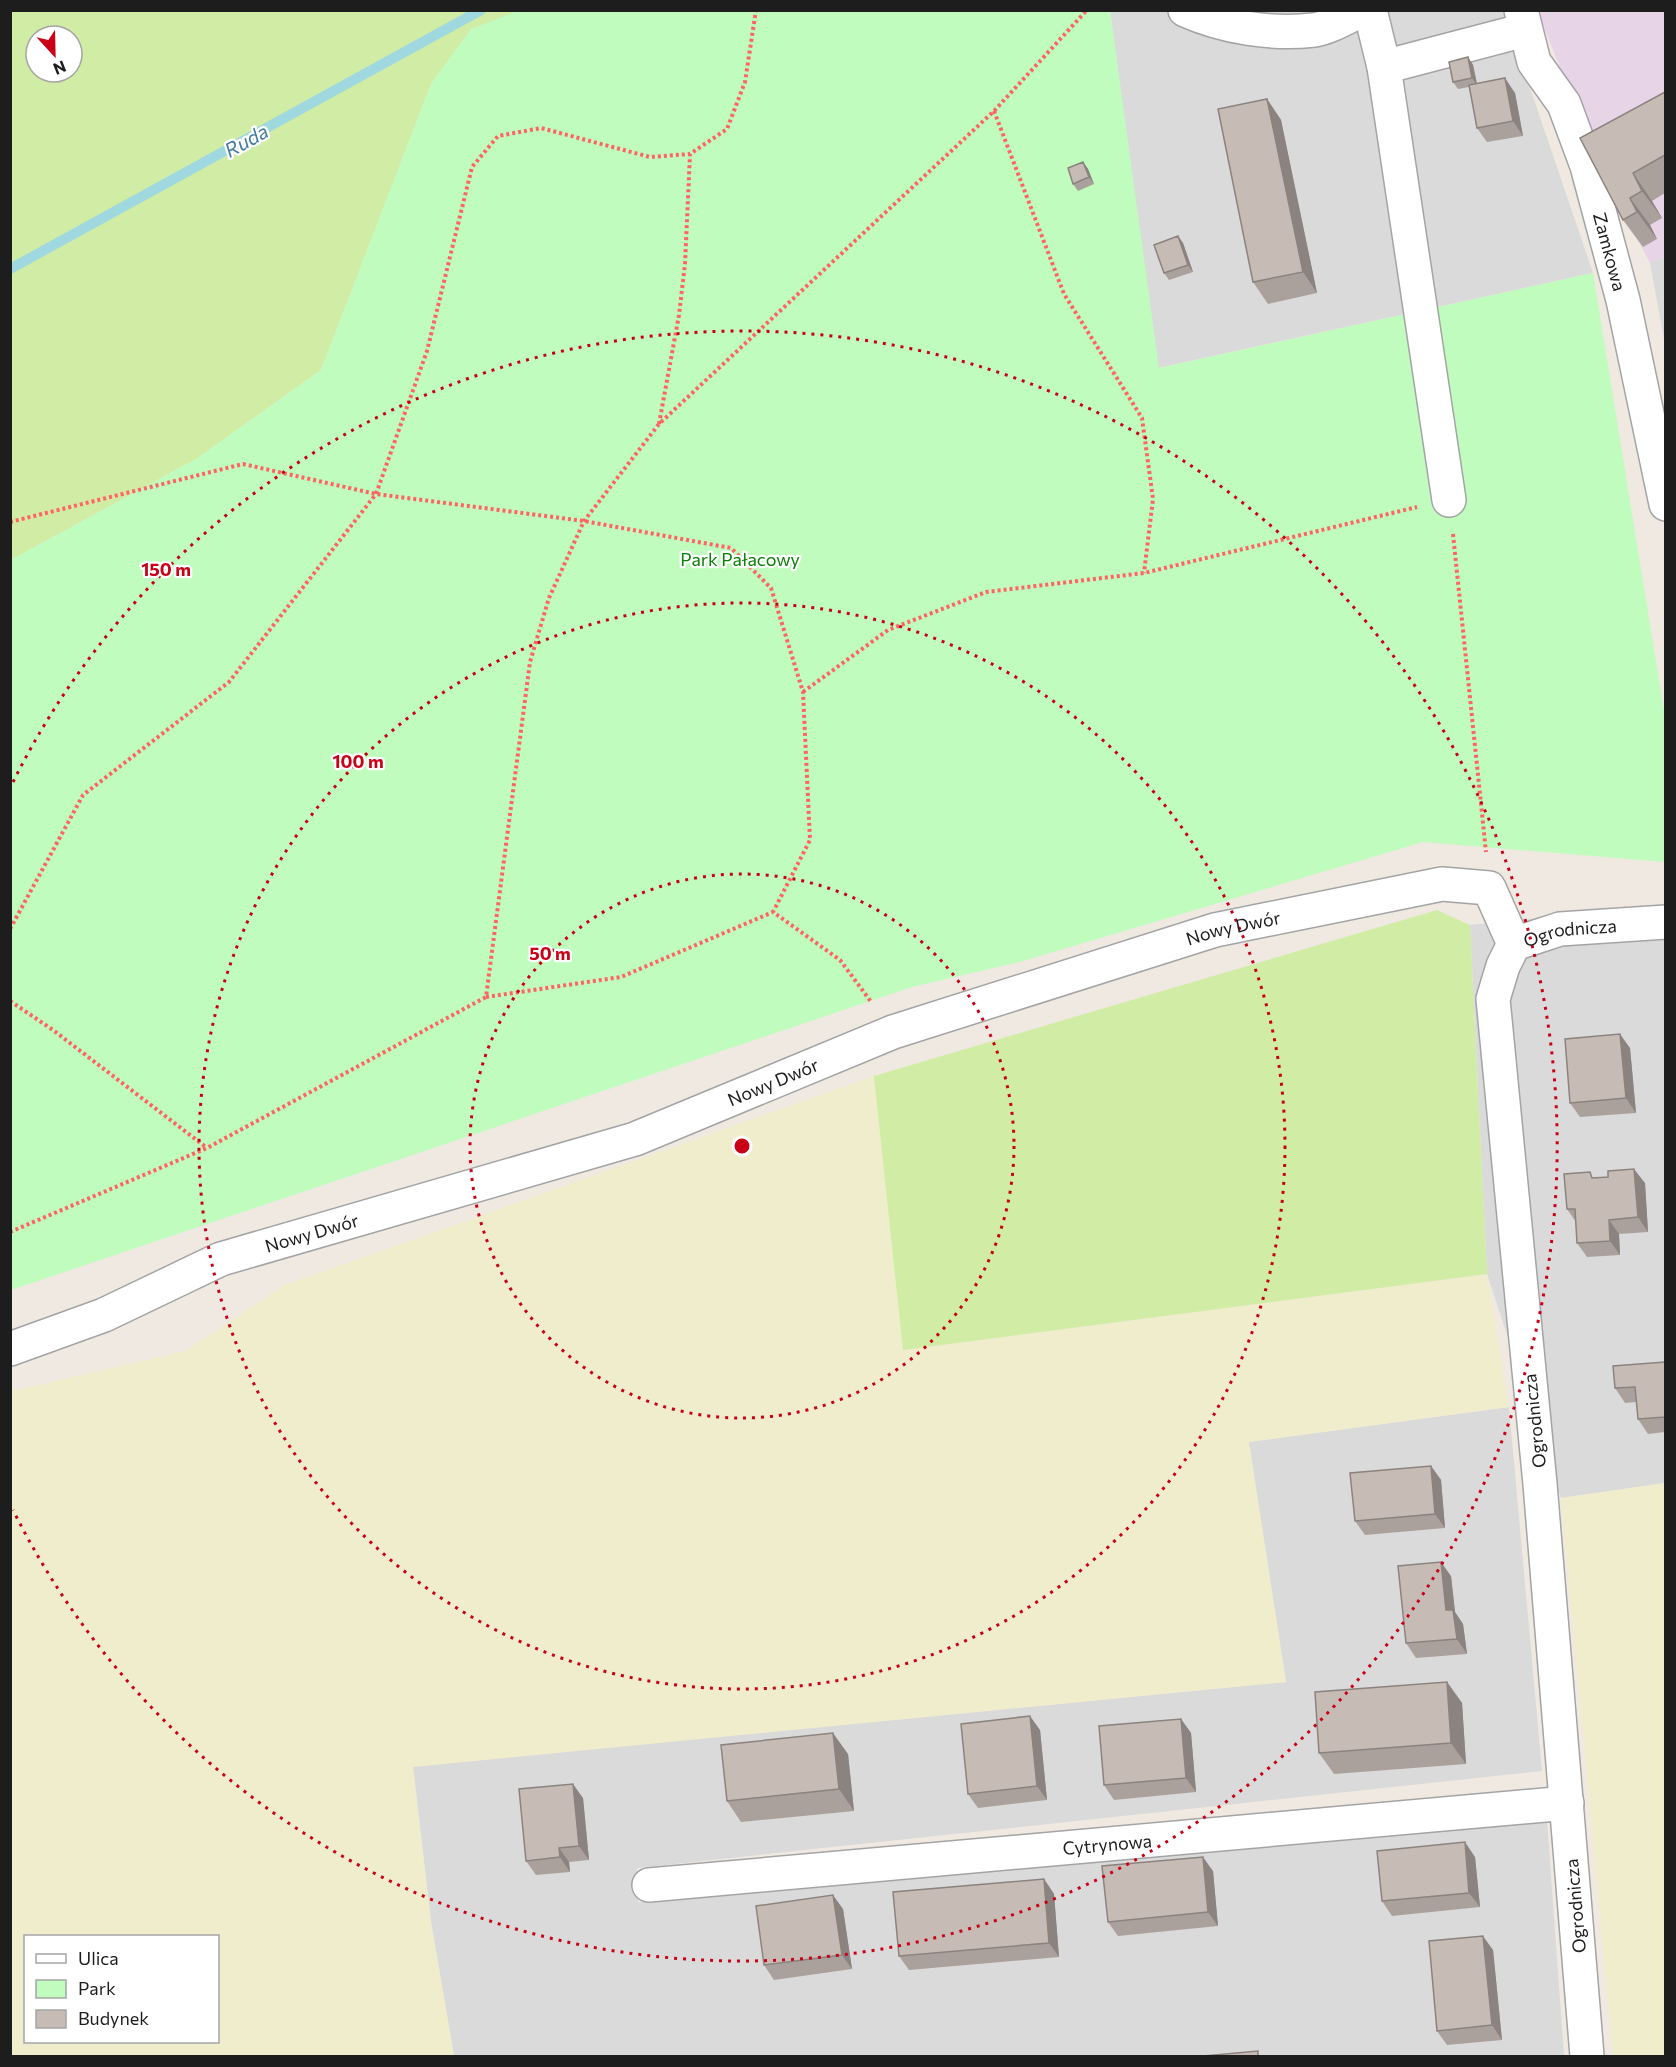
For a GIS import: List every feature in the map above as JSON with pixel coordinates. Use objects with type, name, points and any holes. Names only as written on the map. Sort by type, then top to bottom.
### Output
[{"type":"street","points":[[1185,10],[1215,23],[1262,29],[1315,30],[1362,10]]},
{"type":"street","points":[[1370,10],[1384,67],[1449,500]]},
{"type":"street","points":[[1384,67],[1523,20]]},
{"type":"street","name":"Zamkowa","points":[[1523,20],[1534,62],[1564,104],[1587,166],[1623,300],[1665,504]]},
{"type":"street","name":"Nowy Dwór","points":[[10,1349],[104,1315],[221,1259],[635,1139],[893,1032],[1215,930],[1442,884],[1490,888]]},
{"type":"street","points":[[1490,888],[1514,945]]},
{"type":"street","name":"Ogrodnicza","points":[[1587,2056],[1540,1484],[1493,999],[1503,966],[1514,945],[1560,929],[1665,922]]},
{"type":"street","name":"Cytrynowa","points":[[649,1886],[1567,1803]]},
{"type":"path","points":[[10,929],[84,795],[229,682],[376,494],[427,351],[472,167],[498,136],[541,128],[650,157],[690,154],[728,129],[745,82],[756,10]]},
{"type":"path","points":[[486,997],[530,662],[549,598],[584,521],[659,424],[994,111],[1087,10]]},
{"type":"path","points":[[994,111],[1064,294],[1142,418],[1153,499],[1144,573]]},
{"type":"path","points":[[659,424],[679,315],[685,264],[690,154]]},
{"type":"path","points":[[10,522],[243,464],[376,494],[584,521],[731,548],[771,588],[803,692],[810,840],[773,912],[621,977],[486,997],[207,1148],[10,1232]]},
{"type":"path","points":[[803,692],[888,630],[986,592],[1144,573],[1449,500],[1490,888]]},
{"type":"path","points":[[773,912],[840,960],[893,1032]]},
{"type":"path","points":[[10,1001],[53,1030],[207,1148]]},
{"type":"shaded area","points":[[1541,10],[1665,11],[1665,257],[1650,263],[1597,162],[1540,17]]},
{"type":"shaded area","points":[[1110,11],[1504,11],[1593,273],[1158,368]]},
{"type":"shaded area","points":[[1665,257],[1665,345],[1650,263]]},
{"type":"shaded area","points":[[1665,905],[1665,1483],[1561,1498],[1487,1274],[1470,925]]},
{"type":"shaded area","points":[[874,1076],[903,1350],[1487,1274],[1509,1407],[1249,1442],[1286,1682],[413,1767],[431,1922],[454,2056],[11,2056],[10,1388],[17,1390],[185,1351],[285,1285]]},
{"type":"shaded area","points":[[1509,1407],[1542,1771],[637,1868],[638,1902],[1547,1819],[1564,2056],[454,2056],[431,1922],[413,1766],[1286,1682],[1248,1442]]},
{"type":"shaded area","points":[[1665,1483],[1665,2056],[1613,2056],[1561,1498]]},
{"type":"green space","name":"Park Pałacowy","points":[[520,10],[1110,11],[1159,368],[1593,273],[1665,717],[1665,862],[1423,842],[1023,961],[912,987],[11,1290],[11,560],[196,459],[321,370],[431,84],[471,29]]},
{"type":"green space","points":[[11,11],[520,11],[471,29],[431,84],[321,370],[196,459],[11,560]]},
{"type":"green space","points":[[1437,910],[1470,925],[1487,1274],[903,1350],[874,1076]]},
{"type":"building","points":[[1468,57],[1472,78],[1453,82],[1449,62]]},
{"type":"building","points":[[1505,78],[1513,121],[1477,128],[1469,85]]},
{"type":"building","points":[[1665,92],[1665,155],[1633,173],[1642,191],[1630,198],[1637,212],[1623,220],[1580,138]]},
{"type":"building","points":[[1267,99],[1303,272],[1253,282],[1218,109]]},
{"type":"building","points":[[1083,162],[1089,177],[1073,184],[1068,168]]},
{"type":"building","points":[[1178,236],[1188,265],[1164,273],[1154,245]]},
{"type":"building","points":[[1620,1034],[1626,1098],[1570,1103],[1565,1039]]},
{"type":"building","points":[[1634,1169],[1638,1217],[1609,1220],[1610,1241],[1577,1243],[1575,1209],[1567,1209],[1564,1174],[1590,1172],[1592,1178],[1608,1177],[1608,1171]]},
{"type":"building","points":[[1665,1362],[1665,1417],[1638,1419],[1635,1387],[1615,1388],[1613,1366]]},
{"type":"building","points":[[1431,1466],[1435,1514],[1355,1521],[1350,1473]]},
{"type":"building","points":[[1441,1562],[1446,1610],[1453,1610],[1457,1639],[1406,1643],[1398,1566]]},
{"type":"building","points":[[1447,1682],[1451,1743],[1319,1753],[1315,1692]]},
{"type":"building","points":[[1030,1716],[1037,1786],[968,1794],[961,1724]]},
{"type":"building","points":[[1181,1719],[1186,1778],[1104,1785],[1099,1726]]},
{"type":"building","points":[[833,1733],[839,1789],[727,1801],[721,1745]]},
{"type":"building","points":[[573,1784],[579,1846],[559,1848],[560,1857],[526,1861],[519,1789]]},
{"type":"building","points":[[1465,1842],[1469,1893],[1382,1901],[1377,1851]]},
{"type":"building","points":[[1203,1857],[1208,1912],[1108,1922],[1102,1866]]},
{"type":"building","points":[[1044,1879],[1049,1943],[899,1956],[893,1892]]},
{"type":"building","points":[[833,1895],[842,1955],[764,1965],[756,1906]]},
{"type":"building","points":[[1483,1936],[1492,2025],[1437,2031],[1429,1941]]},
{"type":"building","points":[[1258,2051],[1258,2056],[1203,2056]]},
{"type":"waterway","name":"Ruda","points":[[10,269],[481,10]]}]
